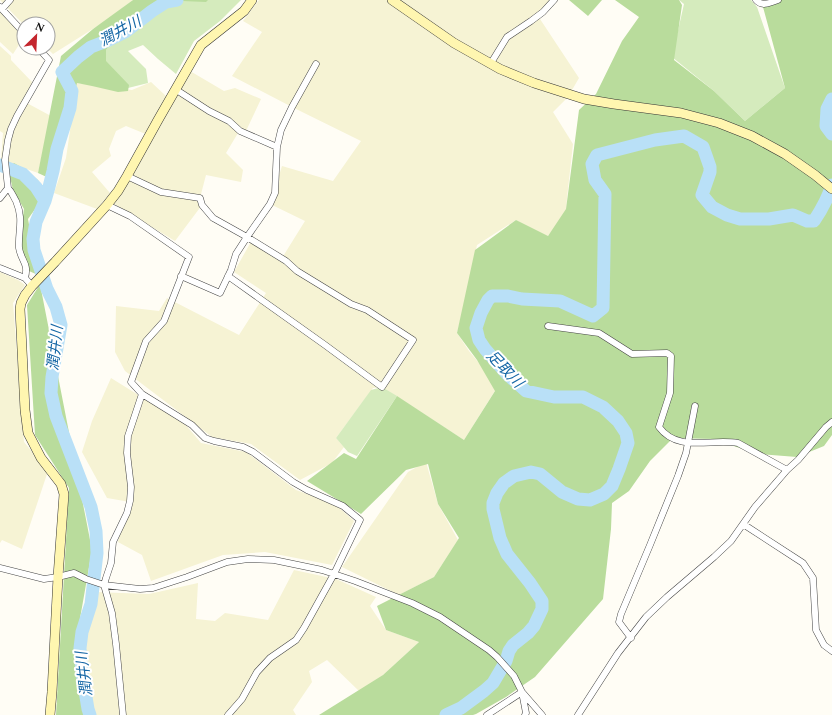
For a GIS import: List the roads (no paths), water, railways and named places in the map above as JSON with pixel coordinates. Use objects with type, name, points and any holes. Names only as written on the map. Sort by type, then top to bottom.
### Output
[{"type":"street","points":[[10,0],[1,8],[16,24]]},
{"type":"street","points":[[50,715],[64,494],[61,484],[41,458],[28,434],[25,410],[20,310],[21,303],[34,283],[55,262],[118,191],[201,45],[244,11],[252,0]]},
{"type":"street","points":[[392,0],[454,43],[500,68],[534,83],[584,99],[681,112],[719,123],[752,136],[785,154],[832,189]]},
{"type":"street","points":[[491,63],[507,37],[543,12],[554,0]]},
{"type":"street","points":[[756,0],[759,4],[765,4],[778,0]]},
{"type":"street","points":[[25,278],[26,266],[20,248],[21,220],[19,208],[12,192],[8,188],[5,160],[11,129],[49,60],[45,56]]},
{"type":"street","points":[[181,276],[220,293],[231,270],[236,254],[270,204],[275,193],[277,147],[281,130],[316,64]]},
{"type":"street","points":[[175,90],[209,111],[229,121],[240,132],[277,147]]},
{"type":"street","points":[[127,176],[161,192],[200,198],[202,205],[213,218],[286,261],[297,271],[350,304],[367,310],[413,340],[382,387],[228,276]]},
{"type":"street","points":[[0,198],[8,188]]},
{"type":"street","points":[[107,205],[130,216],[188,257],[164,321],[146,341],[131,382],[142,394],[192,425],[205,438],[243,447],[253,452],[307,490],[343,506],[360,520],[334,574],[296,640],[270,658],[257,672],[242,699],[228,715]]},
{"type":"street","points":[[0,268],[34,283]]},
{"type":"street","points":[[548,326],[599,333],[632,354],[667,353],[671,356],[670,393],[659,427],[664,434],[678,441],[688,443],[730,442],[738,444],[787,470]]},
{"type":"street","points":[[123,715],[112,613],[103,584],[111,563],[113,542],[127,513],[131,487],[127,453],[128,436],[142,394]]},
{"type":"street","points":[[631,638],[619,622],[621,614],[678,476],[686,453],[696,406]]},
{"type":"street","points":[[578,715],[618,653],[646,618],[683,582],[714,557],[730,541],[744,524],[755,507],[832,422]]},
{"type":"street","points":[[744,524],[803,563],[813,578],[816,630],[824,645],[832,651]]},
{"type":"street","points":[[0,568],[44,579],[74,573],[86,579],[103,584],[140,589],[153,588],[227,562],[248,559],[274,560],[322,570],[412,603],[440,617],[497,657],[514,676],[522,692],[542,715]]},
{"type":"street","points":[[487,715],[522,692]]},
{"type":"street","points":[[522,692],[526,713],[525,715]]},
{"type":"waterway","name":"潤井川","points":[[90,715],[82,673],[80,648],[82,632],[91,604],[97,553],[96,531],[91,507],[56,416],[51,393],[52,377],[61,325],[56,307],[47,289],[34,250],[33,239],[36,222],[45,201],[57,149],[70,108],[72,91],[62,72],[91,47],[125,32],[166,2],[177,0]]},
{"type":"waterway","name":"足取川","points":[[832,99],[827,109],[826,126],[832,134]]},
{"type":"waterway","name":"足取川","points":[[446,715],[461,708],[493,683],[506,661],[509,651],[513,645],[534,626],[542,609],[542,601],[507,554],[500,538],[493,509],[493,503],[497,493],[504,483],[514,476],[531,472],[540,474],[562,492],[578,499],[590,500],[604,494],[612,486],[628,443],[626,433],[618,421],[603,407],[583,397],[554,397],[526,391],[507,374],[479,340],[476,328],[481,313],[488,300],[492,296],[508,296],[522,299],[560,301],[593,316],[603,308],[605,194],[595,180],[592,164],[597,155],[655,140],[684,136],[703,147],[710,167],[710,172],[702,195],[712,207],[727,215],[740,219],[769,219],[793,215],[807,221],[814,221],[829,194],[832,185]]},
{"type":"waterway","points":[[0,165],[23,174],[36,187],[45,201]]}]
